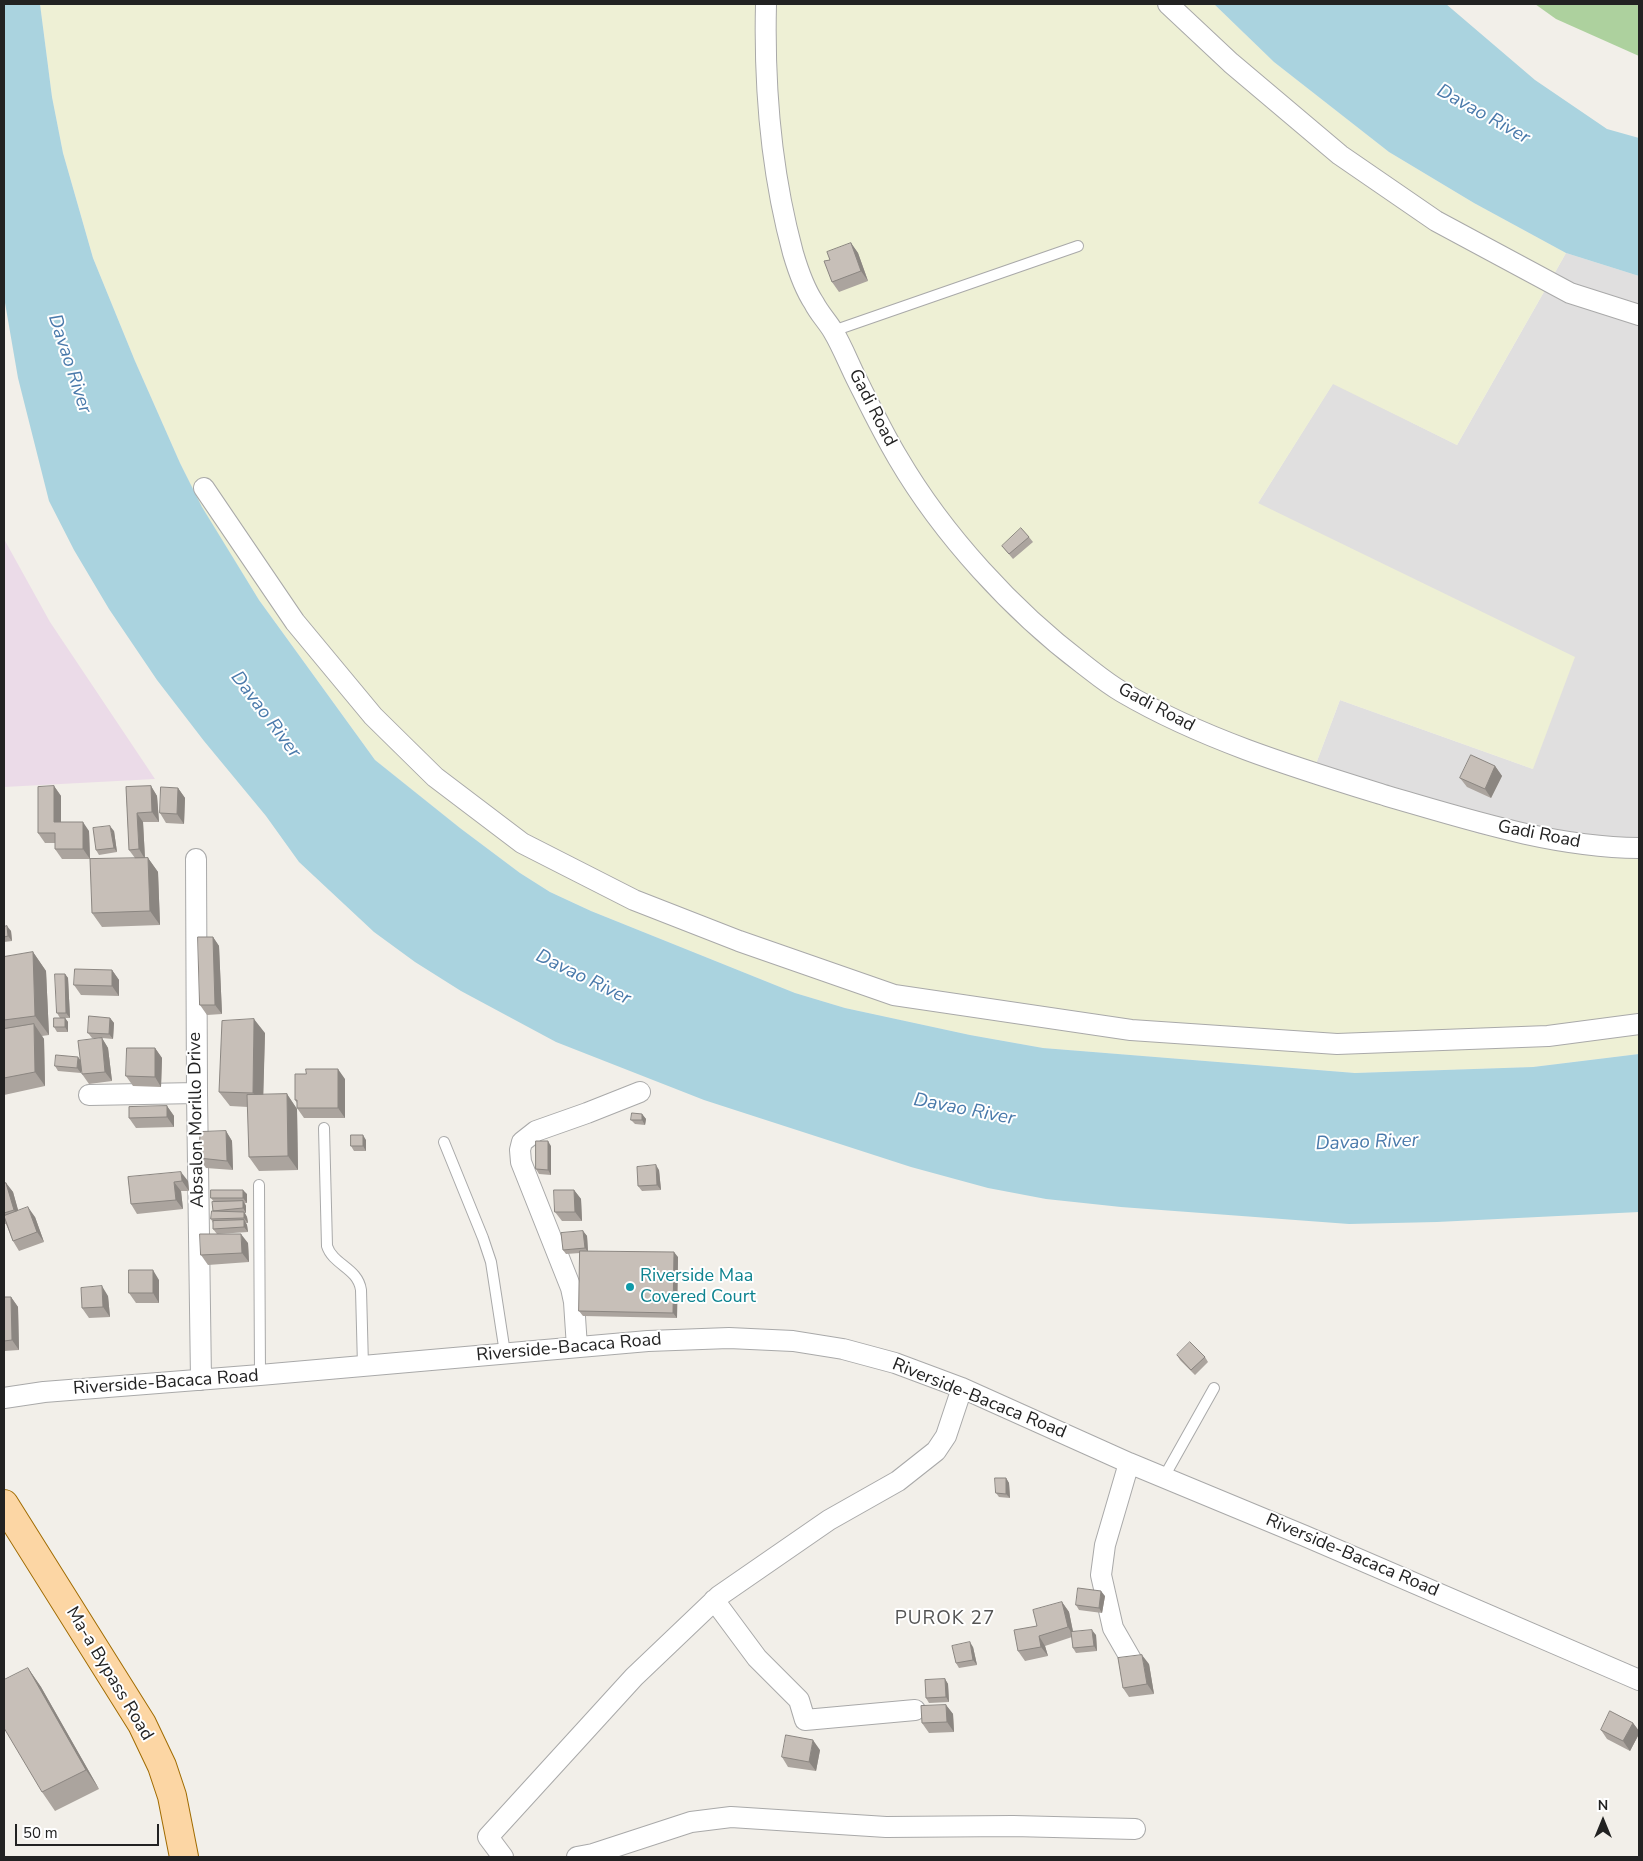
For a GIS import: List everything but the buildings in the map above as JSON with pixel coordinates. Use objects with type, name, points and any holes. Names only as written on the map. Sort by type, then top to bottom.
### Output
[{"type":"main road","name":"Ma-a Bypass Road","points":[[4,1504],[142,1724],[162,1766],[172,1796],[184,1857]]},
{"type":"street","name":"Gadi Road","points":[[766,4],[766,83],[771,140],[779,190],[793,254],[805,288],[833,331],[900,461],[963,549],[1008,599],[1061,648],[1119,690],[1181,724],[1252,752],[1375,792],[1496,828],[1542,838],[1614,848],[1639,848]]},
{"type":"street","points":[[1168,4],[1231,64],[1340,155],[1436,221],[1570,294],[1639,315]]},
{"type":"street","points":[[204,488],[296,622],[373,716],[435,777],[522,844],[634,900],[739,941],[894,995],[1131,1030],[1337,1044],[1548,1036],[1639,1024]]},
{"type":"street","name":"Absalon Morillo Drive","points":[[196,859],[201,1380]]},
{"type":"street","points":[[577,1347],[574,1302],[571,1288],[521,1162],[520,1150],[522,1142],[536,1131],[640,1092]]},
{"type":"street","points":[[89,1095],[197,1093]]},
{"type":"street","name":"Riverside-Bacaca Road","points":[[4,1398],[44,1392],[648,1341],[729,1338],[793,1341],[843,1349],[895,1363],[962,1388],[1130,1463],[1340,1550],[1639,1680]]},
{"type":"street","points":[[503,1857],[488,1838],[634,1677],[714,1600],[829,1520],[898,1480],[936,1451],[946,1436],[962,1388]]},
{"type":"street","points":[[1130,1463],[1105,1545],[1101,1575],[1112,1628],[1132,1661]]},
{"type":"street","points":[[714,1600],[757,1658],[799,1700],[805,1720],[915,1710]]},
{"type":"street","points":[[577,1857],[593,1854],[691,1822],[731,1817],[886,1827],[1014,1826],[1135,1829]]},
{"type":"lane","points":[[833,331],[1078,246]]},
{"type":"lane","points":[[324,1128],[327,1246],[331,1254],[353,1273],[359,1281],[361,1290],[363,1366]]},
{"type":"lane","points":[[444,1142],[491,1262],[505,1353]]},
{"type":"lane","points":[[259,1185],[260,1375]]},
{"type":"lane","points":[[1164,1477],[1214,1388]]},
{"type":"shaded area","points":[[1566,253],[1639,276],[1639,856],[1598,856],[1479,834],[1311,777],[1340,700],[1533,769],[1258,503],[1333,383],[1457,445]]},
{"type":"shaded area","points":[[4,539],[50,622],[155,779],[4,787]]},
{"type":"green space","points":[[40,4],[1214,4],[1274,62],[1389,152],[1474,203],[1566,253],[1457,445],[1333,384],[1258,503],[1575,657],[1533,769],[1340,700],[1311,777],[1479,834],[1598,856],[1639,856],[1639,1054],[1533,1067],[1355,1073],[1043,1048],[970,1035],[845,1008],[795,993],[591,911],[550,892],[520,873],[375,760],[259,600],[202,508],[135,361],[93,258],[63,153],[52,97]]},
{"type":"green space","points":[[1535,4],[1639,4],[1639,56],[1556,19]]},
{"type":"water","name":"Davao River","points":[[4,4],[40,4],[52,97],[63,153],[93,258],[135,361],[180,463],[202,507],[259,600],[375,760],[520,873],[550,892],[591,911],[795,993],[845,1008],[970,1035],[1043,1048],[1355,1073],[1533,1067],[1639,1054],[1639,1212],[1437,1222],[1349,1224],[1121,1207],[1046,1199],[988,1188],[911,1167],[704,1100],[556,1042],[461,991],[415,962],[374,932],[299,862],[266,816],[157,680],[109,609],[74,550],[49,501],[18,378],[4,297]]},
{"type":"water","name":"Davao River","points":[[1214,4],[1446,4],[1535,80],[1607,129],[1639,138],[1639,276],[1566,253],[1474,203],[1389,152],[1274,62]]},
{"type":"place","name":"Riverside Maa Covered Court","points":[[630,1287]]},
{"type":"district","name":"PUROK 27","points":[[945,1619]]}]
